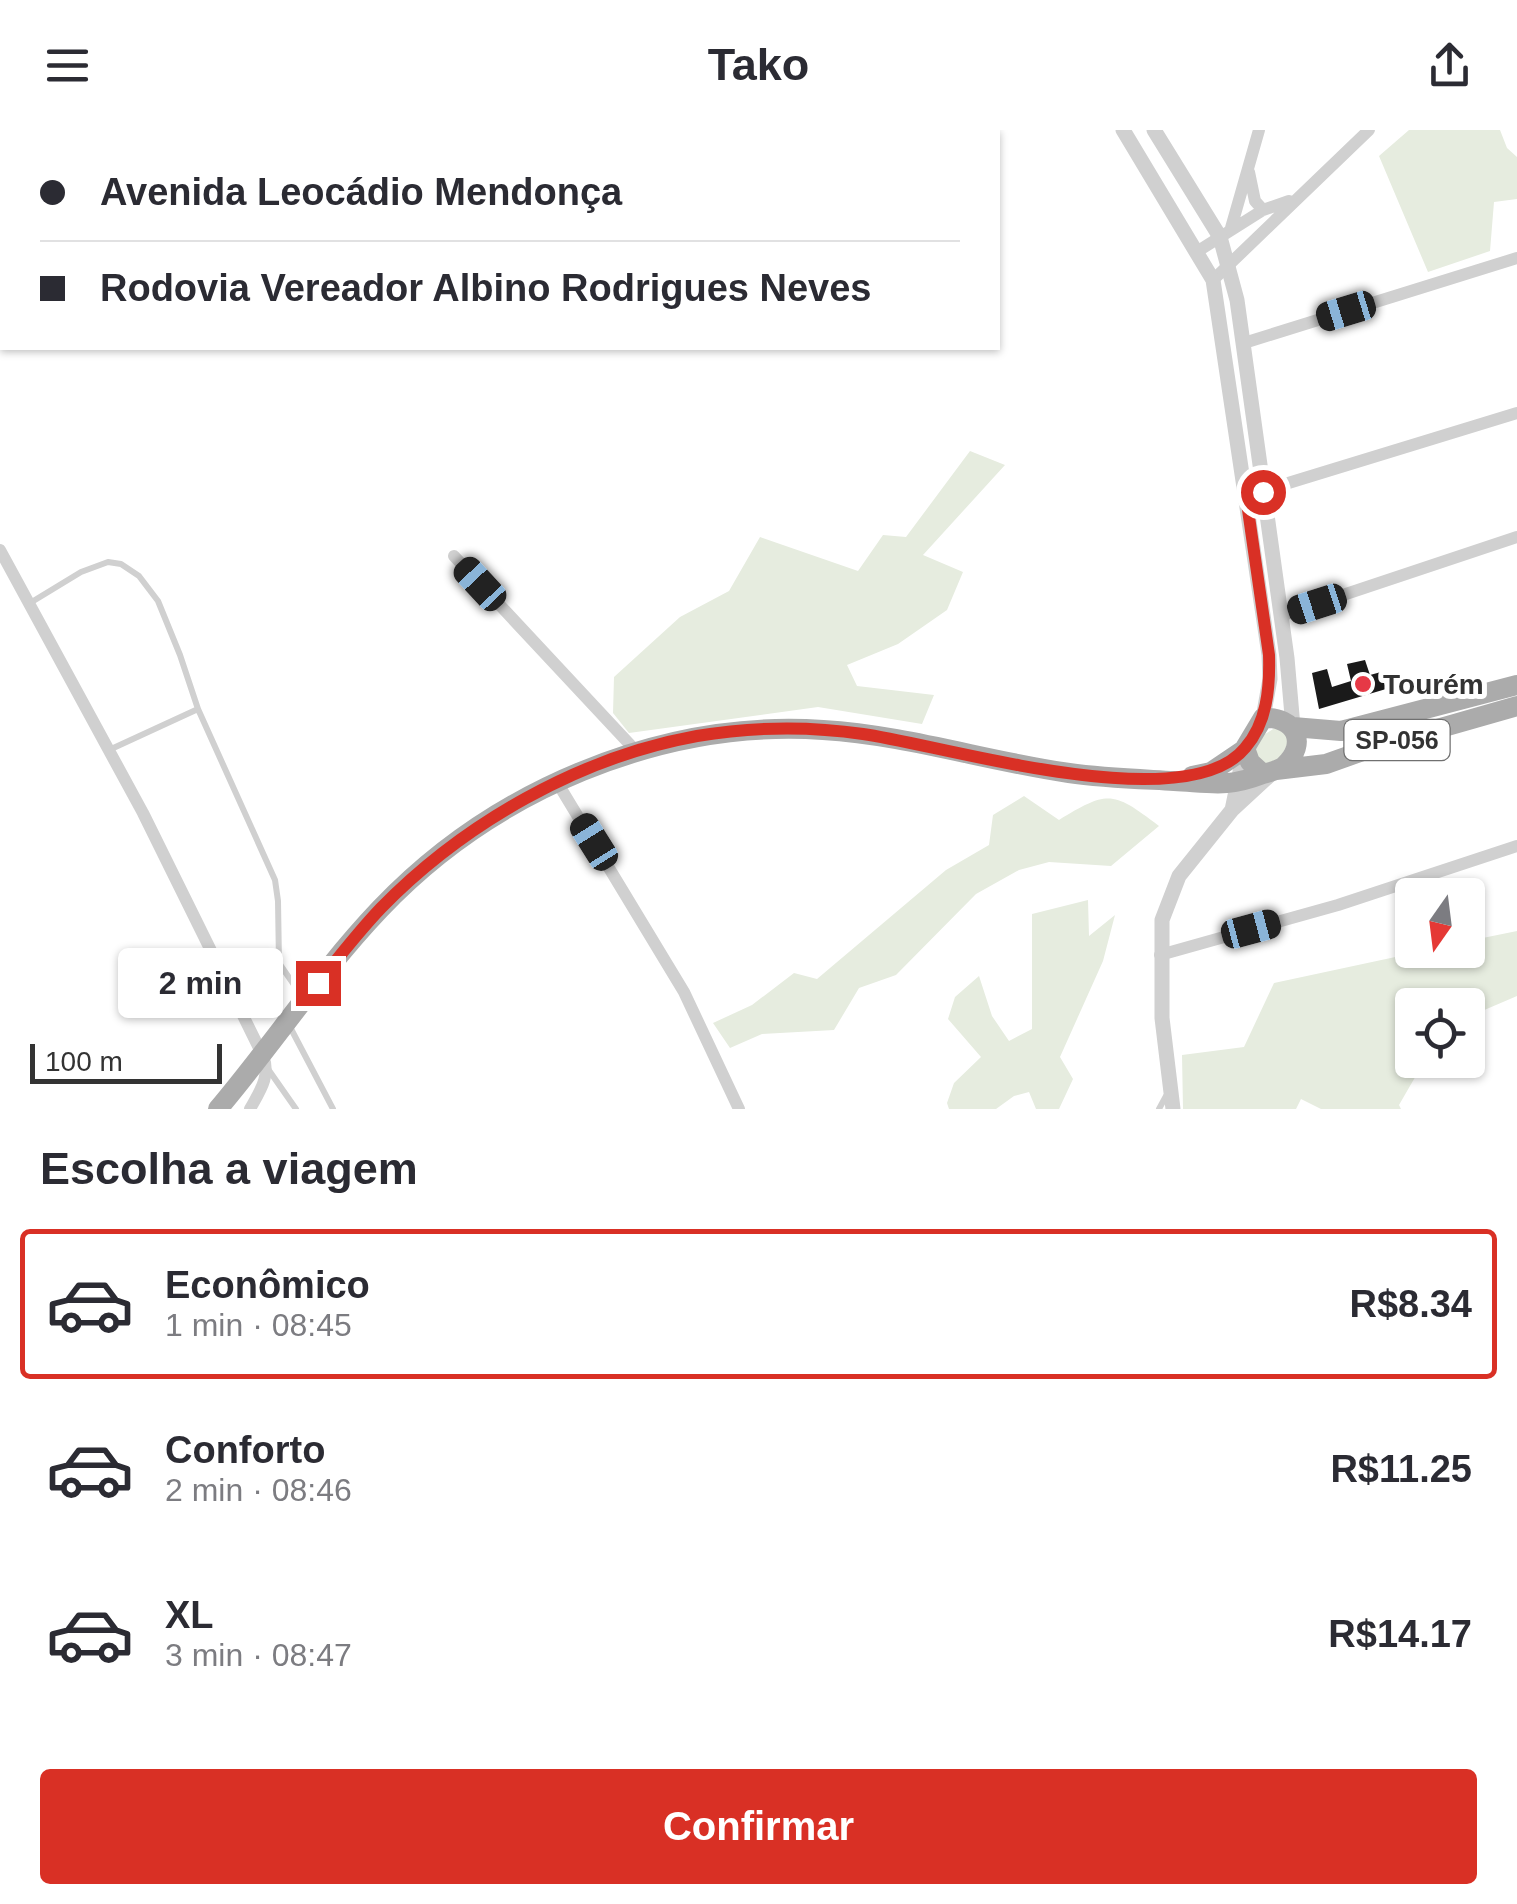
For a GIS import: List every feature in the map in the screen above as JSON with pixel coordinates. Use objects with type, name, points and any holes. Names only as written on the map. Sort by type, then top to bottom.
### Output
[{"type":"main road","points":[[1166,780],[1211,772],[1245,749],[1263,718],[1284,720],[1293,727],[1342,731],[1517,686]]},
{"type":"main road","name":"SP-056","points":[[218,1109],[265,1062],[305,1000],[380,908],[404,886],[484,824],[557,782],[636,751],[734,731],[823,730],[1069,773],[1238,785],[1270,772],[1326,764],[1374,746],[1517,706]]},
{"type":"main road","points":[[1245,749],[1250,762],[1270,772],[1283,766],[1296,745],[1293,727]]},
{"type":"street","points":[[1124,130],[1213,280],[1269,655],[1270,679],[1263,718]]},
{"type":"street","points":[[1154,130],[1226,232]]},
{"type":"street","points":[[1259,130],[1226,232],[1293,727]]},
{"type":"street","points":[[1213,280],[1370,130]]},
{"type":"street","points":[[1248,170],[1255,201],[1263,210]]},
{"type":"street","points":[[1198,250],[1263,210],[1282,205],[1304,191]]},
{"type":"street","points":[[1244,343],[1517,258]]},
{"type":"street","points":[[1246,496],[1517,413]]},
{"type":"street","points":[[1280,616],[1517,537]]},
{"type":"street","points":[[0,550],[109,750],[265,1062],[263,1087],[250,1109]]},
{"type":"street","points":[[454,556],[636,751]]},
{"type":"street","points":[[1232,810],[1245,749]]},
{"type":"street","points":[[1174,1109],[1160,955],[1162,920],[1178,876],[1232,810],[1270,772]]},
{"type":"street","points":[[557,782],[684,992],[739,1109]]},
{"type":"street","points":[[1160,955],[1338,905],[1517,846]]},
{"type":"lane","points":[[30,603],[81,572],[108,562],[129,568],[158,601],[198,709],[275,880],[279,963],[305,1000]]},
{"type":"lane","points":[[109,750],[198,709]]},
{"type":"lane","points":[[288,1024],[332,1109]]},
{"type":"lane","points":[[265,1062],[296,1109]]},
{"type":"lane","points":[[1159,1109],[1170,1090]]},
{"type":"shaded area","points":[[1409,130],[1500,130],[1507,148],[1517,157],[1517,199],[1494,202],[1490,251],[1428,272],[1379,156]]},
{"type":"shaded area","points":[[970,451],[1005,465],[923,555],[963,572],[947,610],[898,644],[847,665],[857,686],[934,695],[922,724],[818,707],[629,733],[613,713],[614,677],[680,617],[729,591],[760,537],[858,571],[883,535],[906,537]]},
{"type":"shaded area","points":[[1278,726],[1290,736],[1286,747],[1277,759],[1261,763],[1254,752],[1262,736]]},
{"type":"shaded area","points":[[1024,796],[1059,820],[1100,799],[1120,801],[1159,826],[1111,866],[1049,862],[1019,870],[976,894],[896,975],[859,988],[834,1030],[762,1034],[730,1048],[713,1023],[752,1005],[794,973],[817,979],[946,870],[989,845],[993,815]]},
{"type":"shaded area","points":[[1088,900],[1089,936],[1115,915],[1103,961],[1060,1057],[1073,1079],[1059,1109],[1036,1109],[1029,1092],[1014,1096],[996,1109],[949,1109],[947,1103],[954,1083],[981,1057],[948,1019],[955,997],[979,976],[992,1016],[1009,1041],[1032,1029],[1032,914]]},
{"type":"shaded area","points":[[1517,931],[1517,996],[1485,1010],[1485,988],[1395,988],[1395,1078],[1415,1078],[1399,1105],[1401,1109],[1321,1109],[1301,1099],[1296,1109],[1183,1109],[1182,1055],[1244,1047],[1274,983],[1395,957],[1395,968],[1485,968],[1485,938]]},
{"type":"building","name":"Tourém","points":[[1365,660],[1370,675],[1381,672],[1386,689],[1319,709],[1312,673],[1327,669],[1332,687],[1351,681],[1347,664]]},
{"type":"place","name":"Tourém","points":[[1363,684]]},
{"type":"route","points":[[318,983],[380,908],[484,824],[557,782],[636,751],[694,737],[781,728],[823,730],[1069,773],[1166,780],[1211,772],[1245,750],[1263,718],[1270,679],[1269,655],[1246,496],[1263,492]]}]
